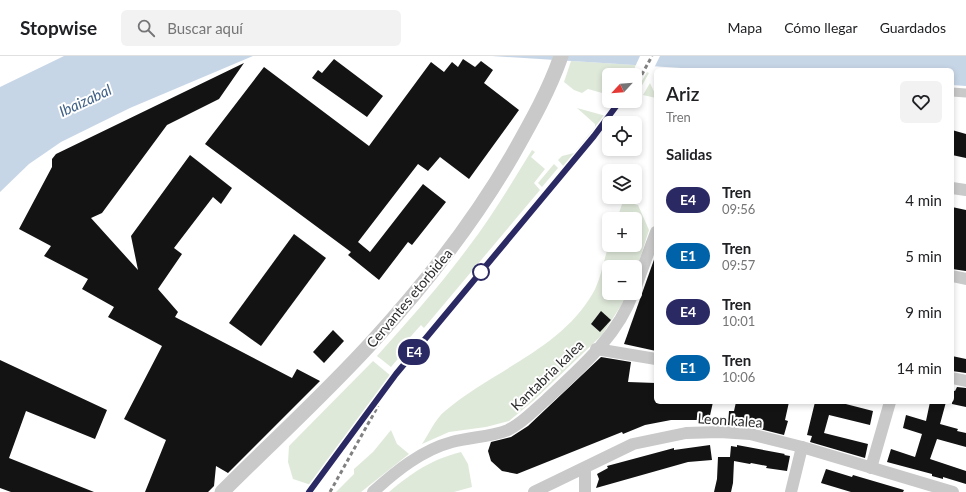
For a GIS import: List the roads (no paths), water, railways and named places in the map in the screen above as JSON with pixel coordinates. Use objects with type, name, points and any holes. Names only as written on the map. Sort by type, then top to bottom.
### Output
[{"type":"street","name":"Cervantes etorbidea","points":[[222,492],[374,341],[435,269],[472,219],[523,137],[555,73],[561,56]]},
{"type":"street","points":[[954,92],[966,93]]},
{"type":"street","points":[[954,188],[966,190]]},
{"type":"street","points":[[642,270],[654,237]]},
{"type":"street","points":[[954,276],[966,279]]},
{"type":"street","name":"Kantabria kalea","points":[[373,492],[400,470],[429,451],[450,443],[502,432],[522,422],[580,369],[622,318],[630,300]]},
{"type":"street","points":[[596,349],[654,359]]},
{"type":"street","points":[[954,378],[966,381]]},
{"type":"street","points":[[871,468],[889,404]]},
{"type":"street","name":"Leon kalea","points":[[534,492],[633,444],[686,433],[750,434],[802,447],[953,492]]},
{"type":"street","points":[[791,492],[802,447]]},
{"type":"street","points":[[585,468],[585,492]]},
{"type":"water","name":"Ibaizabal","points":[[64,56],[253,56],[130,108],[61,142],[29,164],[0,192],[0,87]]},
{"type":"water","points":[[492,56],[966,56],[966,86],[954,85],[954,68],[681,68]]},
{"type":"railway","points":[[642,74],[652,56]]},
{"type":"railway","points":[[309,492],[396,374],[594,136],[615,108]]},
{"type":"railway","points":[[330,492],[378,406]]},
{"type":"train","name":"E4","points":[[309,492],[396,374],[594,136],[616,108]]}]
